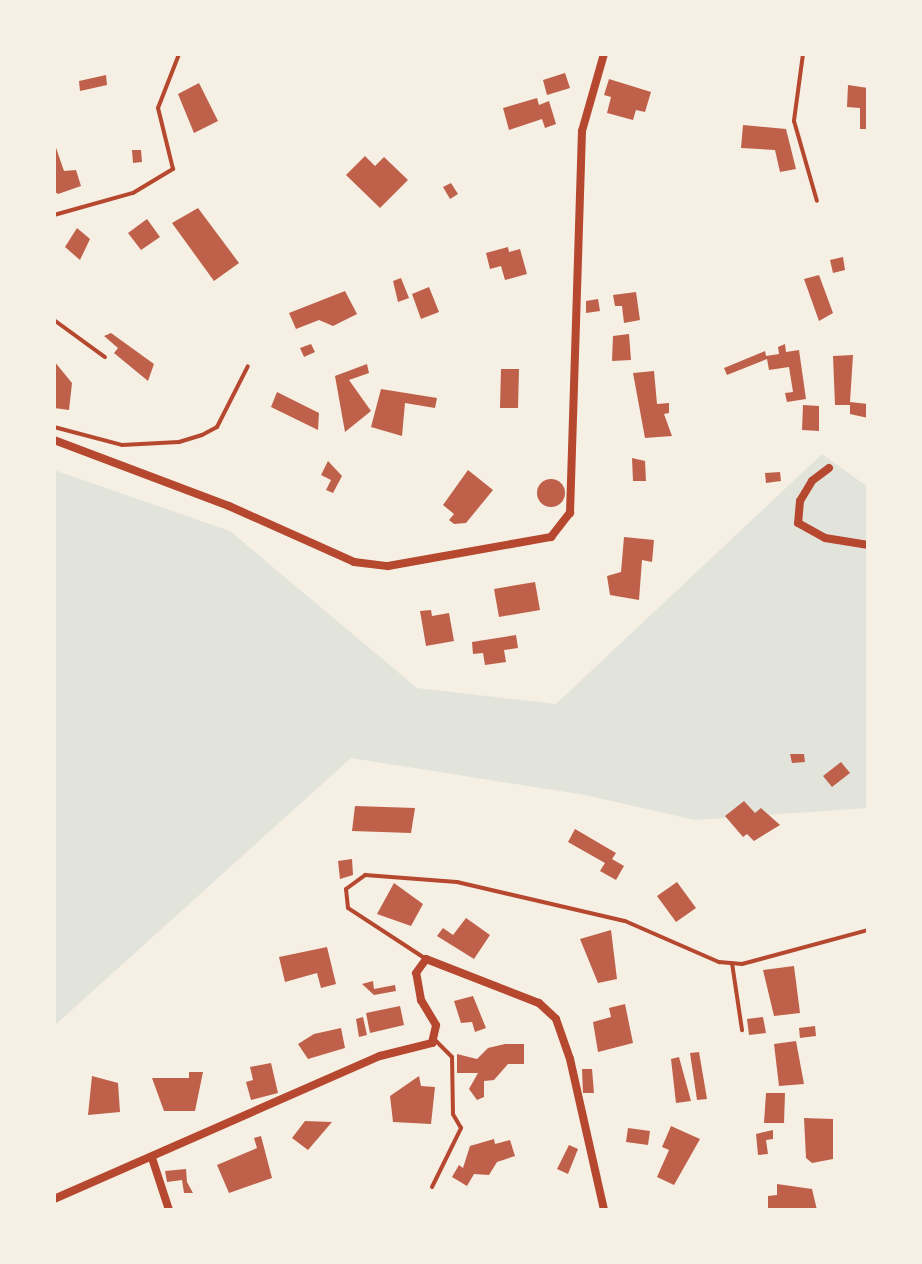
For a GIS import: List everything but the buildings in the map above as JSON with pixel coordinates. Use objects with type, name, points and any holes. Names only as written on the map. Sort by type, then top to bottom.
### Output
[{"type":"street","points":[[54,440],[229,506],[354,562],[388,566],[551,537],[570,513],[582,131],[604,54]]},
{"type":"street","points":[[829,468],[812,481],[800,501],[798,523],[825,538],[868,545]]},
{"type":"street","points":[[54,1199],[380,1056],[432,1043],[436,1025],[421,1000],[416,973],[426,959],[539,1003],[556,1019],[604,1210]]},
{"type":"street","points":[[152,1158],[169,1210]]},
{"type":"lane","points":[[54,215],[133,193],[173,169],[158,108],[179,54]]},
{"type":"lane","points":[[803,54],[794,121],[817,201]]},
{"type":"lane","points":[[54,320],[105,357]]},
{"type":"lane","points":[[54,427],[122,445],[179,442],[202,435],[217,427],[248,366]]},
{"type":"lane","points":[[426,959],[348,908],[346,889],[365,875],[457,882],[625,921],[719,962],[732,963],[868,930]]},
{"type":"lane","points":[[732,963],[742,1030]]},
{"type":"lane","points":[[432,1187],[461,1128],[453,1114],[452,1057],[433,1038]]},
{"type":"shaded area","points":[[822,454],[868,487],[868,808],[695,820],[585,795],[351,758],[54,1026],[54,470],[230,531],[417,688],[556,704]]}]
